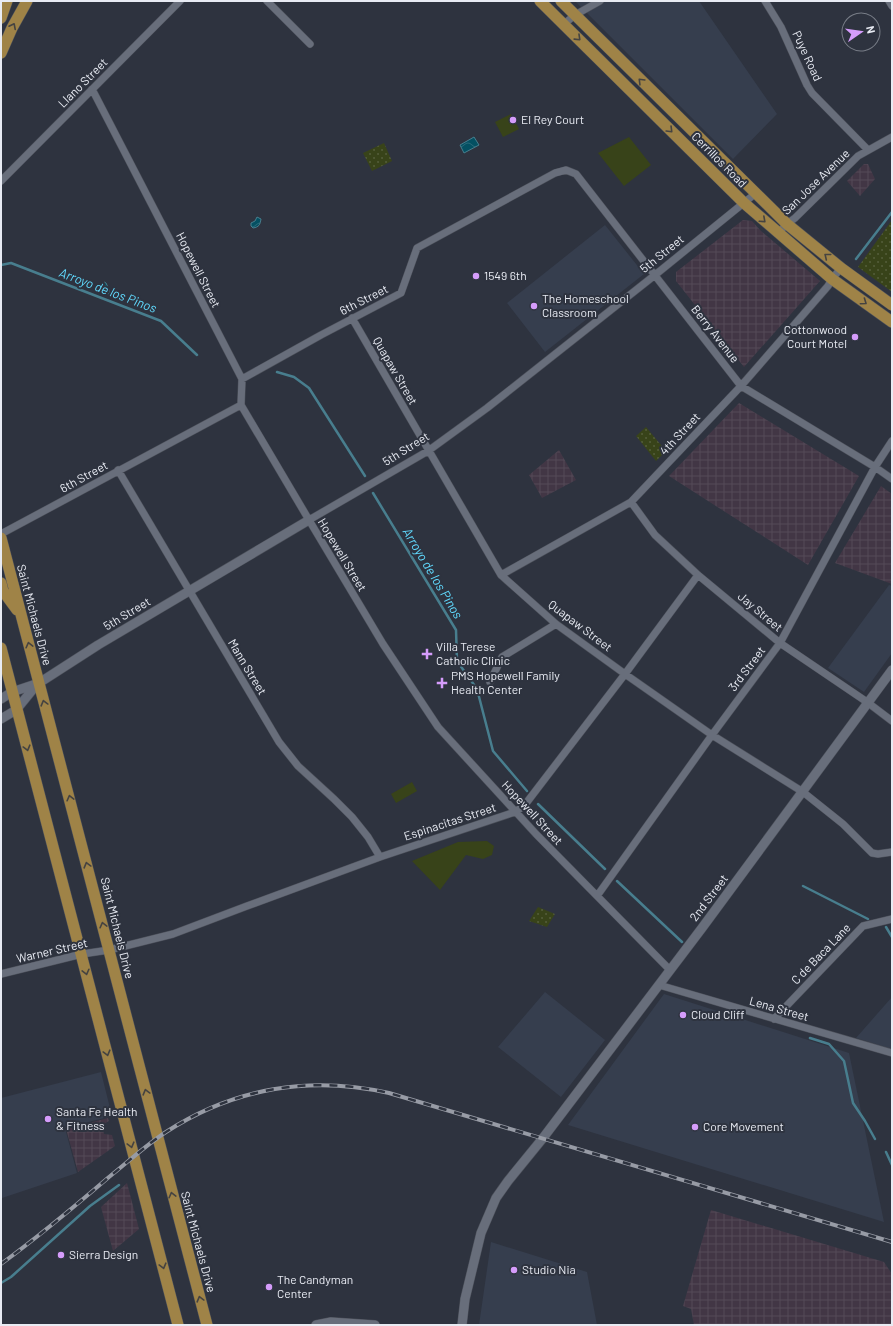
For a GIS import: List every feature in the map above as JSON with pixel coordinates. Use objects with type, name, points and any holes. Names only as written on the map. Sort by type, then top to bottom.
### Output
[{"type":"main road","points":[[1,18],[7,1]]},
{"type":"main road","name":"Cerrillos Road","points":[[540,1],[744,203],[832,279],[892,322]]},
{"type":"main road","name":"Cerrillos Road","points":[[561,1],[787,224],[841,268],[892,305]]},
{"type":"main road","points":[[1,53],[24,3]]},
{"type":"main road","name":"Saint Michaels Drive","points":[[1,538],[207,1325]]},
{"type":"main road","points":[[1,583],[3,591],[21,616]]},
{"type":"main road","points":[[1,648],[178,1325]]},
{"type":"street","name":"Llano Street","points":[[1,181],[180,1]]},
{"type":"street","points":[[267,1],[310,44]]},
{"type":"street","points":[[564,24],[575,15],[600,1]]},
{"type":"street","name":"Puye Road","points":[[765,1],[781,27],[807,86],[812,93],[868,150]]},
{"type":"street","points":[[889,1],[892,6]]},
{"type":"street","name":"Hopewell Street","points":[[92,89],[242,379],[242,405],[383,644],[438,727],[516,812],[670,970]]},
{"type":"street","name":"San Jose Avenue","points":[[778,233],[858,156],[892,137]]},
{"type":"street","name":"Berry Avenue","points":[[555,173],[566,170],[576,174],[741,386],[875,467],[892,479]]},
{"type":"street","name":"6th Street","points":[[242,379],[352,318],[401,293],[417,248],[555,173]]},
{"type":"street","name":"5th Street","points":[[1,699],[12,692],[39,683],[309,520],[428,451],[487,408],[756,194]]},
{"type":"street","name":"4th Street","points":[[501,575],[631,502],[741,386],[828,286],[841,268]]},
{"type":"street","name":"Quapaw Street","points":[[352,318],[501,575],[556,624],[625,674],[712,734],[803,792],[843,824],[872,853],[878,854],[892,852]]},
{"type":"street","name":"6th Street","points":[[1,534],[118,470],[242,405]]},
{"type":"street","name":"3rd Street","points":[[597,896],[712,734],[780,643],[875,467],[892,441]]},
{"type":"street","name":"Mann Street","points":[[118,470],[285,750],[305,773],[346,810],[364,832],[380,857]]},
{"type":"street","name":"Jay Street","points":[[631,502],[655,535],[698,575],[780,643],[868,702],[892,721]]},
{"type":"street","name":"Espinacitas Street","points":[[109,950],[174,934],[380,857],[516,812],[524,806],[625,674],[698,575]]},
{"type":"street","points":[[490,682],[502,657],[556,624]]},
{"type":"street","name":"2nd Street","points":[[462,1325],[465,1299],[481,1233],[496,1198],[659,985],[892,670]]},
{"type":"street","name":"5th Street","points":[[1,719],[16,710],[39,683]]},
{"type":"street","name":"C de Baca Lane","points":[[774,1019],[863,926],[892,919]]},
{"type":"street","name":"Warner Street","points":[[1,974],[82,954],[109,950]]},
{"type":"street","name":"Lena Street","points":[[659,985],[892,1053]]},
{"type":"street","points":[[316,1325],[331,1322],[376,1325]]},
{"type":"shaded area","points":[[575,1],[699,1],[777,114],[733,159]]},
{"type":"shaded area","points":[[864,164],[868,164],[875,179],[860,196],[847,181]]},
{"type":"shaded area","points":[[743,220],[752,221],[761,231],[820,281],[744,367],[676,281],[676,272]]},
{"type":"shaded area","points":[[605,225],[644,274],[545,352],[507,303]]},
{"type":"shaded area","points":[[739,403],[859,476],[808,565],[669,476]]},
{"type":"shaded area","points":[[559,450],[576,480],[542,498],[529,475]]},
{"type":"shaded area","points":[[881,486],[892,494],[892,584],[835,563]]},
{"type":"shaded area","points":[[889,585],[892,586],[892,653],[864,692],[828,668]]},
{"type":"shaded area","points":[[545,992],[605,1040],[561,1097],[498,1047]]},
{"type":"shaded area","points":[[664,994],[849,1053],[884,1222],[568,1125]]},
{"type":"shaded area","points":[[892,997],[892,1049],[856,1038]]},
{"type":"shaded area","points":[[101,1072],[112,1116],[65,1128],[77,1173],[2,1198],[1,1098]]},
{"type":"shaded area","points":[[108,1118],[109,1121],[102,1125],[104,1134],[112,1135],[115,1146],[78,1172],[66,1129]]},
{"type":"shaded area","points":[[127,1183],[139,1229],[113,1251],[101,1207]]},
{"type":"shaded area","points":[[711,1210],[884,1262],[892,1274],[892,1325],[694,1325],[691,1309],[683,1306]]},
{"type":"shaded area","points":[[491,1242],[587,1272],[597,1325],[479,1325]]},
{"type":"green space","points":[[511,114],[519,129],[503,137],[495,122]]},
{"type":"green space","points":[[629,137],[651,165],[624,186],[598,153]]},
{"type":"green space","points":[[384,143],[392,161],[372,171],[363,153]]},
{"type":"green space","points":[[892,220],[892,292],[858,267]]},
{"type":"green space","points":[[646,427],[666,451],[656,461],[636,436]]},
{"type":"green space","points":[[412,782],[417,791],[396,803],[391,794]]},
{"type":"green space","points":[[487,841],[494,846],[492,855],[483,859],[466,855],[440,890],[412,861],[458,842]]},
{"type":"green space","points":[[538,907],[555,914],[547,927],[529,921]]},
{"type":"water","points":[[474,137],[479,145],[464,153],[460,145]]},
{"type":"water","points":[[257,217],[261,219],[260,223],[258,226],[253,228],[251,223],[255,221]]},
{"type":"water","points":[[104,282],[106,283],[110,292],[109,294],[104,293],[101,288]]},
{"type":"waterway","points":[[856,259],[892,212]]},
{"type":"waterway","name":"Arroyo de los Pinos","points":[[1,265],[11,263],[161,321],[197,355]]},
{"type":"waterway","name":"Arroyo de los Pinos","points":[[277,372],[294,377],[309,388],[365,476]]},
{"type":"waterway","name":"Arroyo de los Pinos","points":[[373,493],[456,630],[457,661],[477,689],[493,751],[527,791]]},
{"type":"waterway","name":"Arroyo de los Pinos","points":[[538,804],[605,869]]},
{"type":"waterway","name":"Arroyo de los Pinos","points":[[617,881],[682,942]]},
{"type":"waterway","points":[[803,886],[868,919]]},
{"type":"waterway","points":[[886,927],[892,937]]},
{"type":"waterway","name":"Arroyo de los Pinos","points":[[810,1038],[829,1044],[844,1061],[853,1103],[875,1139]]},
{"type":"waterway","name":"Arroyo de los Pinos","points":[[886,1152],[892,1165]]},
{"type":"waterway","points":[[1,1283],[11,1277],[90,1206],[119,1185]]},
{"type":"railway","points":[[1,1264],[42,1233],[144,1148],[166,1132],[192,1117],[218,1105],[273,1089],[330,1085],[389,1093],[892,1242]]},
{"type":"place","name":"El Rey Court","points":[[513,120]]},
{"type":"place","name":"1549 6th","points":[[476,276]]},
{"type":"place","name":"The Homeschool Classroom","points":[[534,306]]},
{"type":"place","name":"Cottonwood Court Motel","points":[[855,337]]},
{"type":"place","name":"Villa Terese Catholic Clinic","points":[[427,654]]},
{"type":"place","name":"PMS Hopewell Family Health Center","points":[[442,683]]},
{"type":"place","name":"Cloud Cliff","points":[[683,1015]]},
{"type":"place","name":"Santa Fe Health & Fitness","points":[[48,1119]]},
{"type":"place","name":"Core Movement","points":[[695,1127]]},
{"type":"place","name":"Sierra Design","points":[[61,1255]]},
{"type":"place","name":"Studio Nia","points":[[514,1270]]},
{"type":"place","name":"The Candyman Center","points":[[269,1287]]}]
